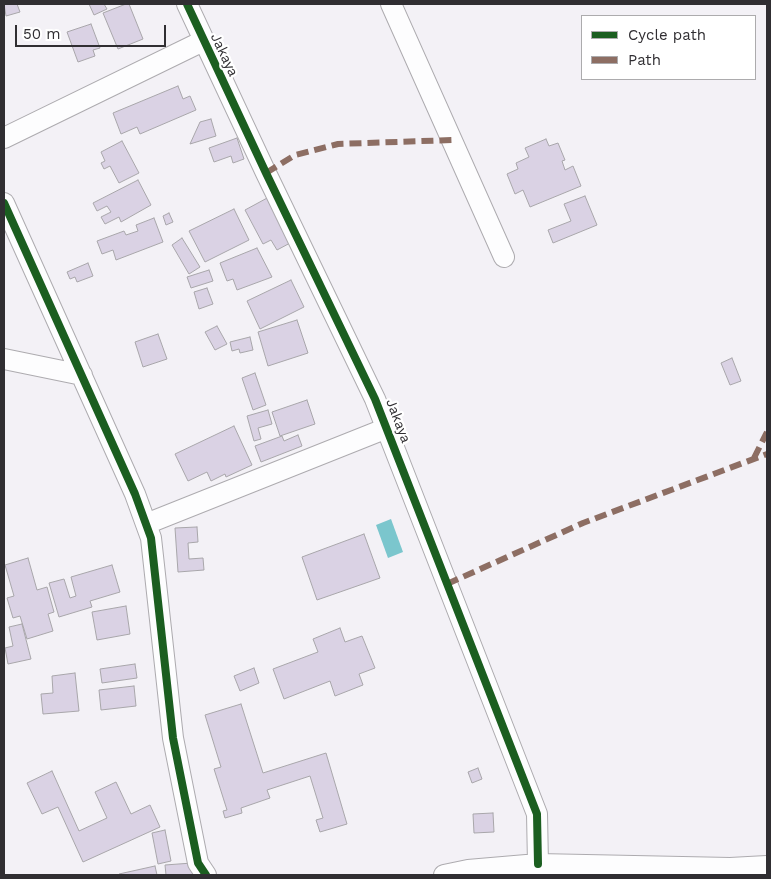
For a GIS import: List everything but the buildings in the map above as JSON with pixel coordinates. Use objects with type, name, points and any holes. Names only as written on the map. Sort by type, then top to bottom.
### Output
[{"type":"street","points":[[391,4],[504,257]]},
{"type":"street","name":"Jakaya","points":[[190,5],[203,41],[325,292],[387,428],[537,814],[538,864]]},
{"type":"street","points":[[4,138],[203,41]]},
{"type":"street","points":[[4,203],[135,494],[151,538],[174,738],[198,862],[206,875]]},
{"type":"street","points":[[4,359],[82,374]]},
{"type":"street","points":[[146,524],[387,428]]},
{"type":"street","points":[[444,875],[468,870],[538,864],[730,868],[767,866]]},
{"type":"water","points":[[391,519],[403,552],[388,558],[376,525]]},
{"type":"marked path","points":[[266,173],[295,155],[338,144],[452,140]]},
{"type":"marked path","points":[[754,458],[767,432]]},
{"type":"marked path","points":[[447,584],[583,523],[767,454]]},
{"type":"cycle path","points":[[187,4],[375,399],[537,814],[538,864]]},
{"type":"cycle path","points":[[4,203],[135,494],[151,538],[173,738],[198,863],[206,875]]}]
